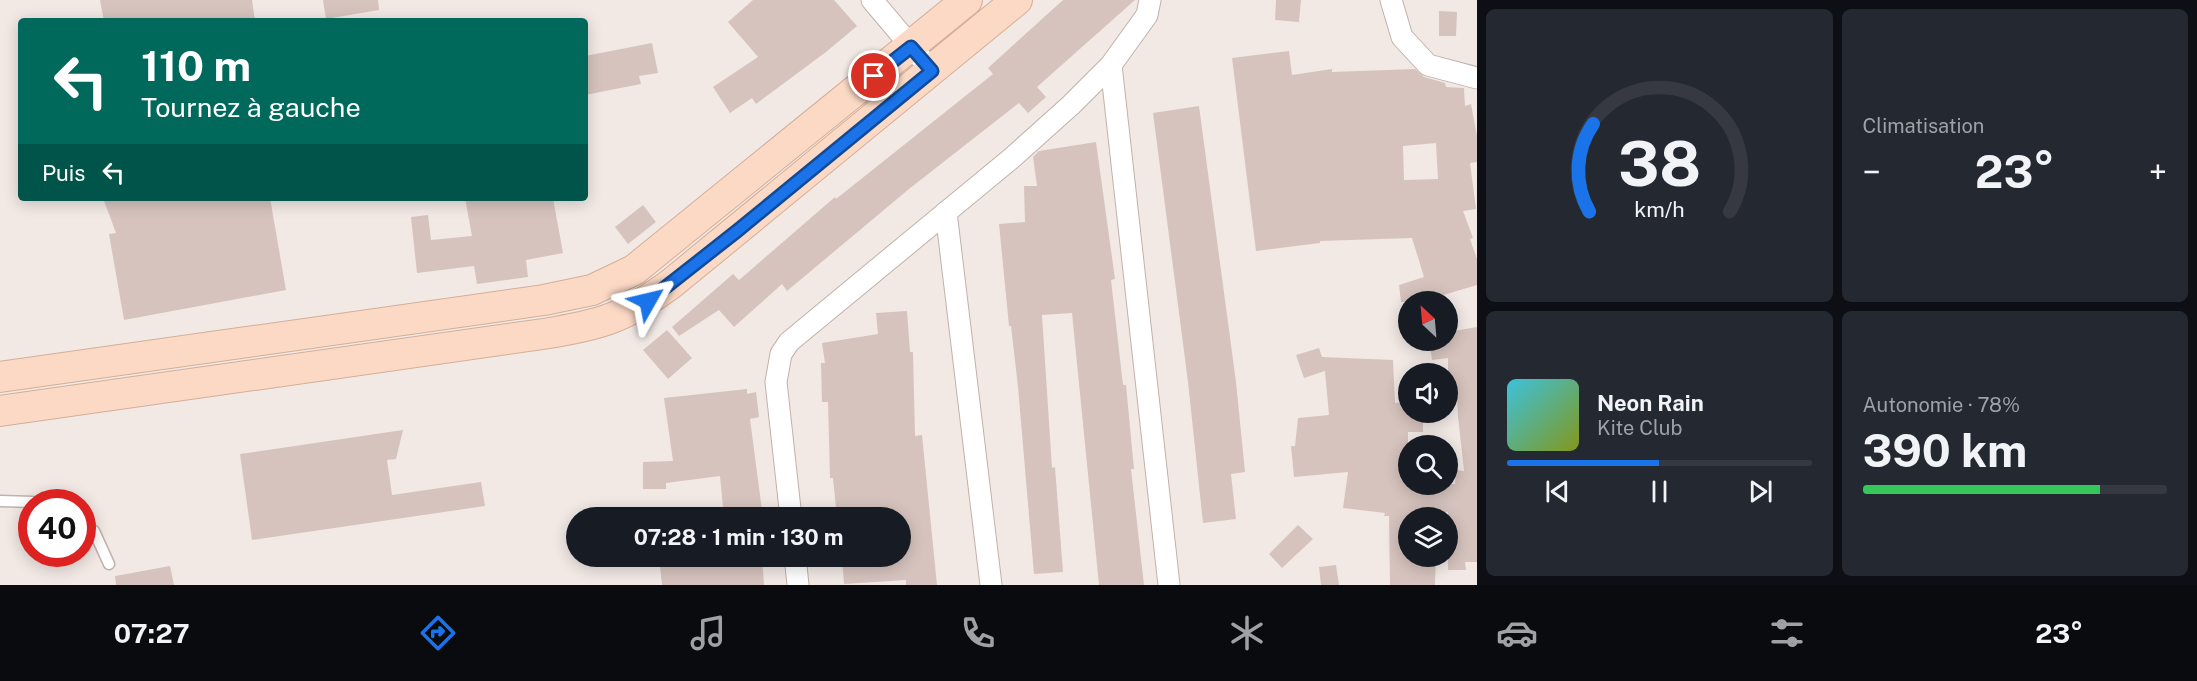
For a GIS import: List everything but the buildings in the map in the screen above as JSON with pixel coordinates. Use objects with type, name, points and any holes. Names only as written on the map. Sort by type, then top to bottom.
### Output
[{"type":"street","points":[[872,0],[932,71]]},
{"type":"street","points":[[0,377],[544,300],[592,290],[634,270],[967,0]]},
{"type":"street","points":[[0,411],[543,334],[612,320],[648,301],[672,283],[1017,0]]},
{"type":"street","points":[[790,507],[776,382],[781,354],[789,342],[1013,157],[1071,105],[1111,65],[1147,15],[1150,0]]},
{"type":"street","points":[[1391,0],[1402,37],[1428,65],[1477,78]]},
{"type":"street","points":[[1111,65],[1169,585]]},
{"type":"street","points":[[946,212],[991,585]]},
{"type":"street","points":[[796,567],[798,585]]},
{"type":"lane","points":[[0,501],[18,502]]},
{"type":"lane","points":[[96,535],[109,564]]},
{"type":"route","points":[[648,301],[932,71],[911,47],[874,76]]}]
